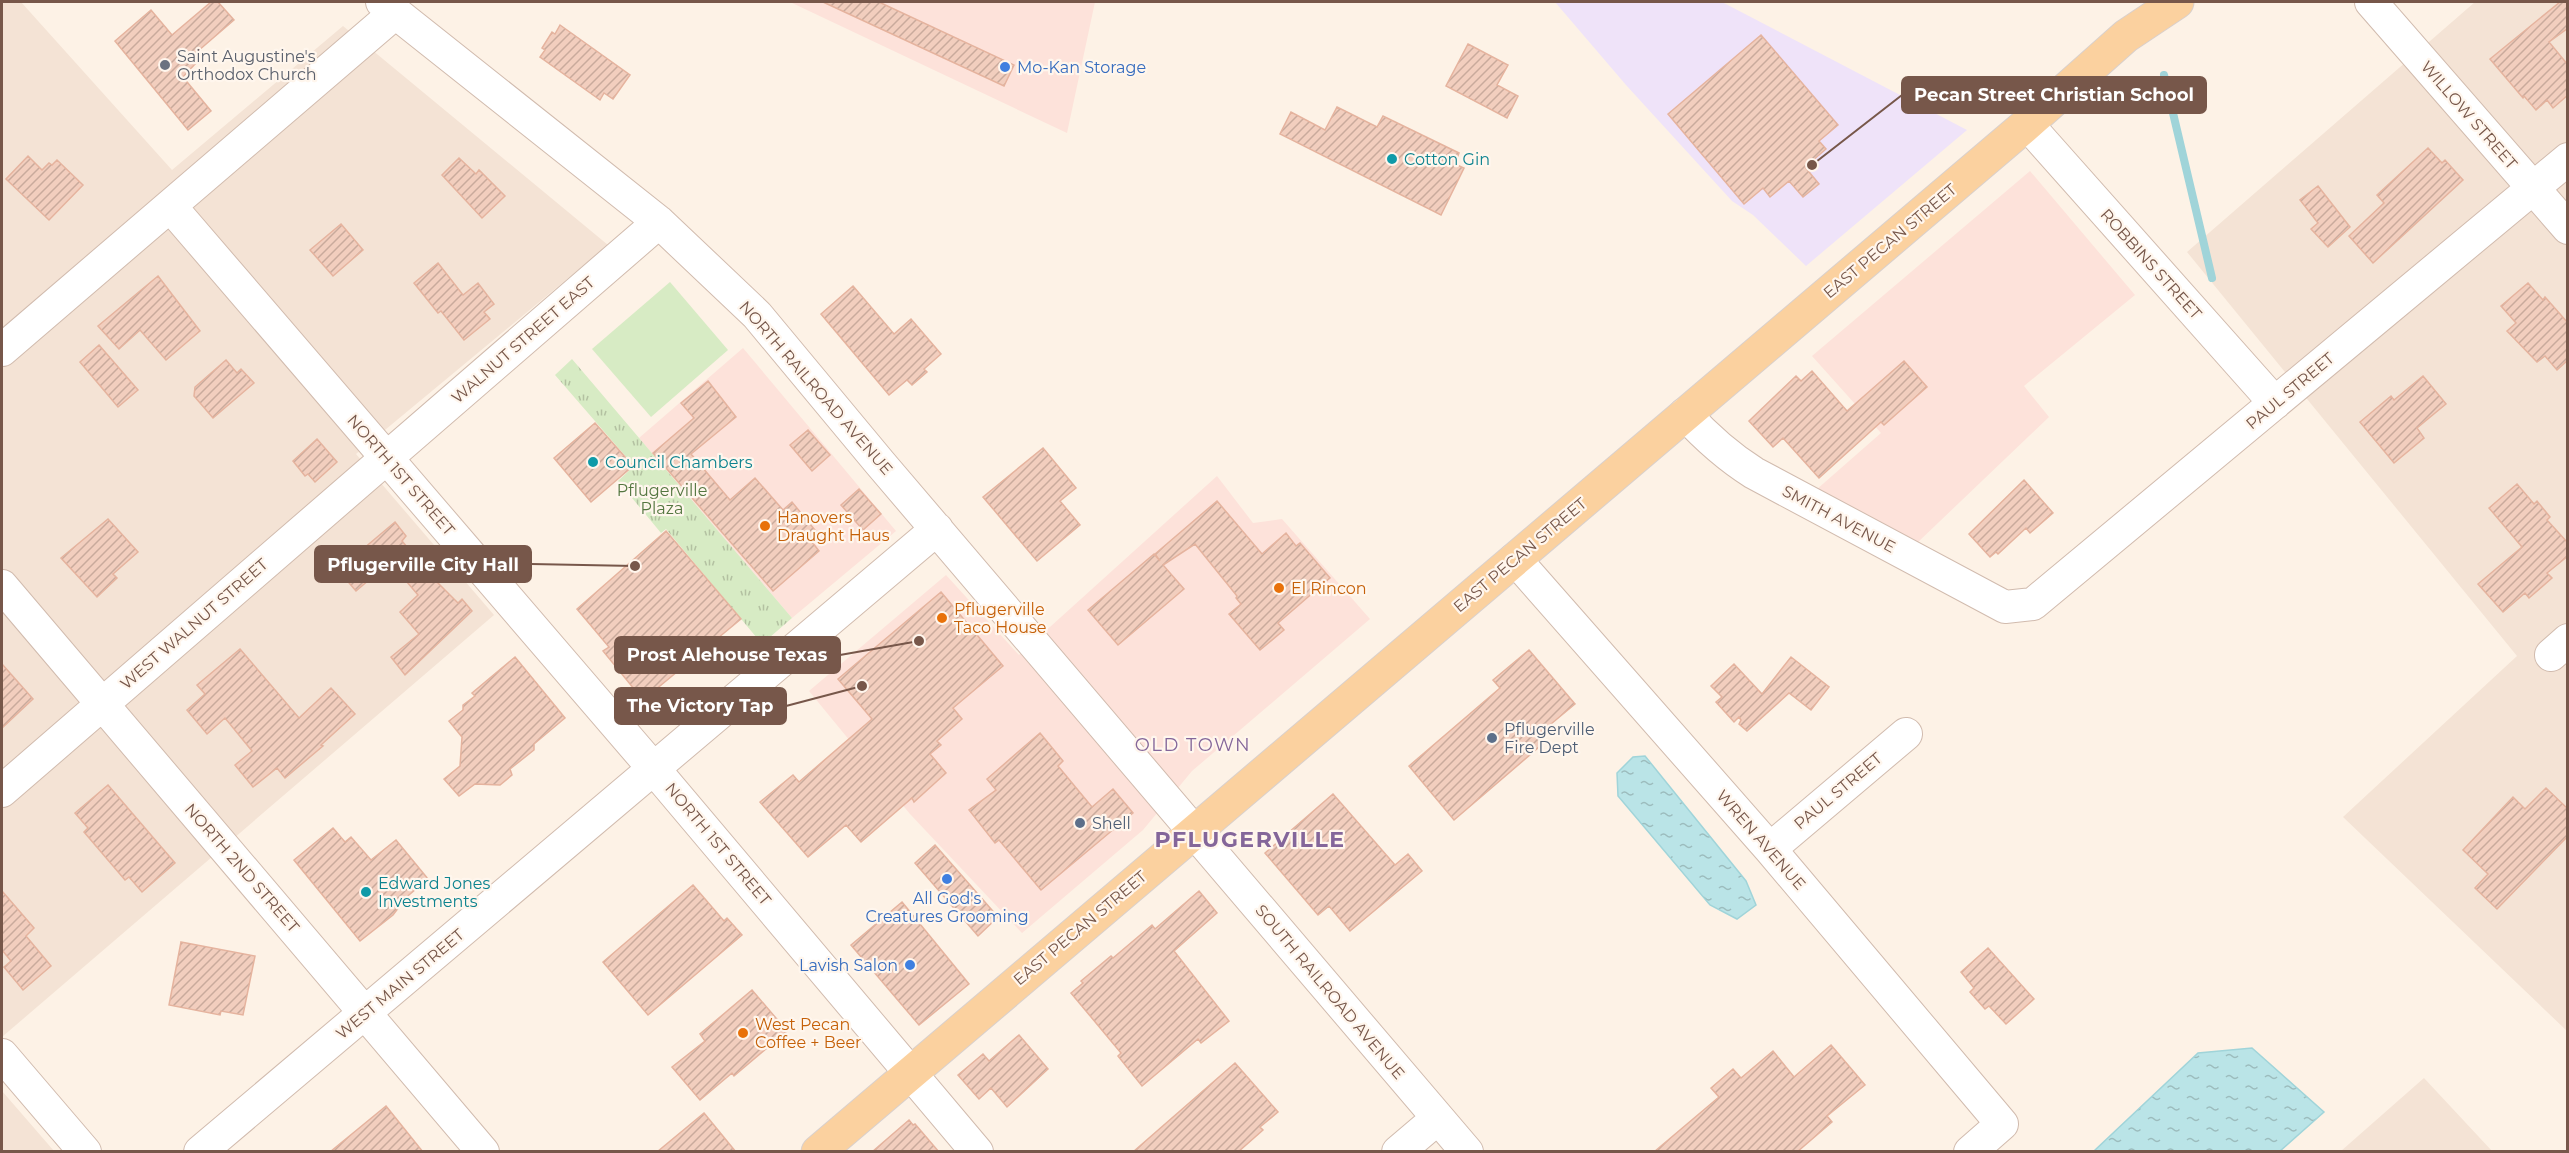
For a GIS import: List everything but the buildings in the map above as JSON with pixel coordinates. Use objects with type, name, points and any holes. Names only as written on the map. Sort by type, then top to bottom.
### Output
[{"type":"main road","name":"EAST PECAN STREET","points":[[2126,36],[2150,2]]},
{"type":"main road","name":"EAST PECAN STREET","points":[[818,1152],[2027,124],[2126,36],[2177,2]]},
{"type":"street","name":"WILLOW STREET","points":[[2371,2],[2568,228]]},
{"type":"street","points":[[2,350],[171,207],[389,7]]},
{"type":"street","name":"NORTH RAILROAD AVENUE","points":[[389,7],[660,222],[757,315],[1193,832]]},
{"type":"street","name":"ROBBINS STREET","points":[[2027,124],[2275,404]]},
{"type":"street","name":"PAUL STREET","points":[[2005,607],[2033,604],[2568,159]]},
{"type":"street","name":"NORTH 1ST STREET","points":[[171,207],[654,769],[977,1152]]},
{"type":"street","name":"WALNUT STREET EAST","points":[[387,458],[660,222]]},
{"type":"street","name":"SMITH AVENUE","points":[[1685,414],[1710,442],[1754,473],[2005,607]]},
{"type":"street","name":"WEST WALNUT STREET","points":[[2,791],[387,458]]},
{"type":"street","name":"WEST MAIN STREET","points":[[200,1152],[937,529]]},
{"type":"street","name":"WREN AVENUE","points":[[1515,559],[1770,849],[2002,1124],[1970,1152]]},
{"type":"street","name":"NORTH 2ND STREET","points":[[2,585],[100,704],[483,1152]]},
{"type":"street","name":"PAUL STREET","points":[[1770,849],[1906,734]]},
{"type":"street","name":"SOUTH RAILROAD AVENUE","points":[[1193,832],[1467,1152]]},
{"type":"street","points":[[2,1055],[85,1152]]},
{"type":"street","points":[[1398,1152],[1438,1118]]},
{"type":"shaded area","points":[[2,2],[21,2],[172,170],[343,26],[608,245],[356,454],[494,615],[2,1037]]},
{"type":"shaded area","name":"Mo-Kan Storage","points":[[790,2],[1095,2],[1067,133]]},
{"type":"shaded area","points":[[1555,2],[1722,2],[1967,130],[1806,266],[1753,215],[1732,201],[1626,85]]},
{"type":"shaded area","points":[[2475,2],[2567,2],[2567,1031],[2343,817],[2517,656],[2187,252]]},
{"type":"shaded area","points":[[2030,171],[2135,295],[2024,386],[2049,417],[1916,544],[1816,490],[1881,433],[1812,356]]},
{"type":"shaded area","points":[[743,348],[896,531],[792,618],[639,438]]},
{"type":"shaded area","points":[[1217,476],[1253,523],[1282,519],[1370,619],[1192,771],[1143,830],[1022,933],[910,814],[809,691],[946,575],[1019,655]]},
{"type":"shaded area","points":[[2424,1078],[2492,1151],[2341,1151]]},
{"type":"shaded area","points":[[2,1091],[54,1151],[2,1151]]},
{"type":"green space","points":[[670,282],[728,350],[651,417],[592,349]]},
{"type":"green space","name":"Pflugerville Plaza","points":[[572,359],[792,618],[762,644],[666,529],[661,533],[618,481],[634,466],[555,375]]},
{"type":"water","points":[[1645,756],[1746,881],[1756,905],[1737,919],[1710,905],[1618,796],[1617,773],[1633,757]]},
{"type":"water","points":[[2252,1048],[2324,1112],[2280,1151],[2094,1151],[2198,1053]]},
{"type":"waterway","points":[[2164,75],[2212,278]]},
{"type":"place","name":"Saint Augustine's Orthodox Church","points":[[165,65]]},
{"type":"place","name":"Mo-Kan Storage","points":[[1005,67]]},
{"type":"place","name":"Cotton Gin","points":[[1392,159]]},
{"type":"place","name":"Pecan Street Christian School","points":[[1812,165]]},
{"type":"place","name":"Council Chambers","points":[[593,462]]},
{"type":"place","name":"Hanovers Draught Haus","points":[[765,526]]},
{"type":"place","name":"Pflugerville City Hall","points":[[635,566]]},
{"type":"place","name":"El Rincon","points":[[1279,588]]},
{"type":"place","name":"Pflugerville Taco House","points":[[942,618]]},
{"type":"place","name":"Prost Alehouse Texas","points":[[919,641]]},
{"type":"place","name":"The Victory Tap","points":[[862,686]]},
{"type":"place","name":"Pflugerville Fire Dept","points":[[1492,738]]},
{"type":"place","name":"Shell","points":[[1080,823]]},
{"type":"place","name":"All God's Creatures Grooming","points":[[947,879]]},
{"type":"place","name":"Edward Jones Investments","points":[[366,892]]},
{"type":"place","name":"Lavish Salon","points":[[910,965]]},
{"type":"place","name":"West Pecan Coffee + Beer","points":[[743,1033]]},
{"type":"district","name":"OLD TOWN","points":[[1193,745]]},
{"type":"district","name":"PFLUGERVILLE","points":[[1250,839]]}]
